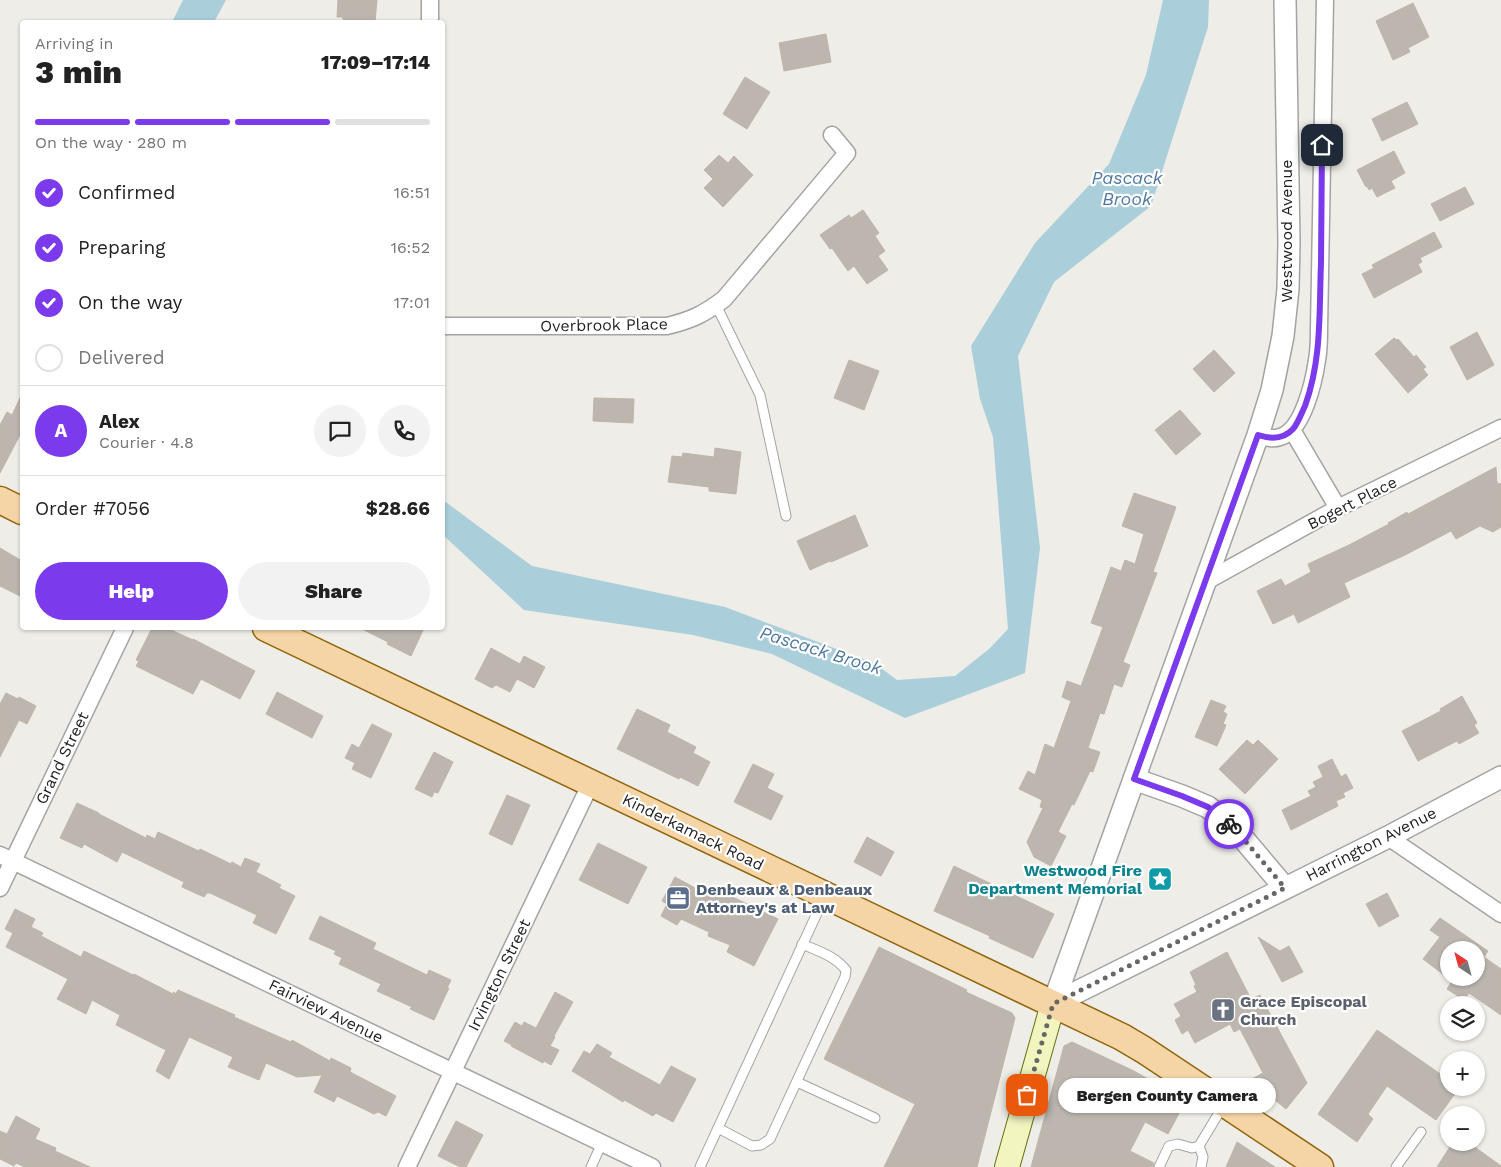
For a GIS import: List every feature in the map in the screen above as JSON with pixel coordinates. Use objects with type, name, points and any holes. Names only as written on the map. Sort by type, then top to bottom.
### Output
[{"type":"main road","points":[[0,500],[20,510]]},
{"type":"main road","name":"Kinderkamack Road","points":[[270,630],[1129,1041],[1320,1167]]},
{"type":"main road","name":"Westwood Avenue","points":[[1007,1167],[1053,1004]]},
{"type":"street","points":[[430,0],[430,20]]},
{"type":"street","name":"Westwood Avenue","points":[[1053,1004],[1258,435],[1272,390],[1283,336],[1288,289],[1285,0]]},
{"type":"street","points":[[1258,435],[1269,438],[1281,437],[1292,430],[1300,417],[1310,391],[1317,360],[1325,0]]},
{"type":"street","name":"Overbrook Place","points":[[445,326],[667,326],[689,321],[708,311],[724,298],[847,153],[832,135]]},
{"type":"street","name":"Bogert Place","points":[[1205,582],[1338,508],[1501,428]]},
{"type":"street","points":[[1292,430],[1338,508]]},
{"type":"street","name":"Grand Street","points":[[0,888],[6,858],[124,630]]},
{"type":"street","name":"Harrington Avenue","points":[[1053,1004],[1388,836],[1501,777]]},
{"type":"street","points":[[1134,779],[1208,807],[1236,830],[1285,888]]},
{"type":"street","name":"Irvington Street","points":[[407,1167],[591,783]]},
{"type":"street","points":[[1388,836],[1501,914]]},
{"type":"street","name":"Fairview Avenue","points":[[6,858],[652,1167]]},
{"type":"lane","points":[[716,305],[760,395],[786,516]]},
{"type":"lane","points":[[700,1167],[825,895]]},
{"type":"lane","points":[[718,1128],[752,1146],[761,1145],[770,1139],[845,977],[846,970],[841,963],[802,944]]},
{"type":"lane","points":[[797,1082],[875,1118]]},
{"type":"lane","points":[[1159,1167],[1169,1146],[1178,1144],[1192,1148],[1199,1146],[1225,1104]]},
{"type":"lane","points":[[1396,1167],[1421,1132]]},
{"type":"lane","points":[[592,1167],[602,1143]]},
{"type":"lane","points":[[1199,1146],[1203,1157],[1201,1167]]},
{"type":"water","points":[[183,0],[226,0],[215,20],[173,20]]},
{"type":"water","name":"Pascack Brook","points":[[1163,0],[1209,0],[1208,27],[1151,206],[1054,282],[1018,356],[1040,548],[1025,673],[905,718],[772,654],[693,635],[524,610],[445,537],[445,501],[532,566],[725,607],[874,663],[897,680],[955,676],[989,649],[1008,629],[993,437],[980,399],[971,346],[1035,243],[1109,164],[1146,75]]},
{"type":"building","points":[[338,0],[377,0],[375,20],[343,20],[343,17],[337,17]]},
{"type":"building","points":[[1413,3],[1429,37],[1408,48],[1410,52],[1393,60],[1376,21]]},
{"type":"building","points":[[826,34],[831,62],[784,71],[779,43]]},
{"type":"building","points":[[745,77],[770,92],[747,129],[723,114]]},
{"type":"building","points":[[1407,102],[1418,124],[1382,141],[1372,119]]},
{"type":"building","points":[[1394,151],[1405,173],[1391,181],[1395,188],[1377,197],[1372,188],[1369,190],[1366,187],[1357,170]]},
{"type":"building","points":[[719,155],[728,163],[734,156],[753,175],[723,207],[704,188],[713,179],[704,170]]},
{"type":"building","points":[[1465,187],[1474,204],[1440,221],[1431,204]]},
{"type":"building","points":[[863,210],[879,233],[875,236],[885,251],[878,256],[888,270],[867,284],[854,266],[848,271],[820,235],[849,215],[851,218]]},
{"type":"building","points":[[1434,232],[1442,247],[1420,258],[1422,262],[1418,264],[1422,272],[1374,298],[1362,274],[1374,268],[1372,265]]},
{"type":"building","points":[[1477,332],[1494,365],[1467,380],[1450,347]]},
{"type":"building","points":[[1394,338],[1398,339],[1414,357],[1416,355],[1426,367],[1423,369],[1428,375],[1408,393],[1375,354]]},
{"type":"building","points":[[1214,350],[1235,373],[1214,392],[1193,369]]},
{"type":"building","points":[[849,360],[879,371],[864,410],[834,398]]},
{"type":"building","points":[[20,398],[20,435],[0,473],[0,425],[7,412],[12,415]]},
{"type":"building","points":[[594,398],[634,399],[633,423],[593,421]]},
{"type":"building","points":[[1180,410],[1201,434],[1176,455],[1155,430]]},
{"type":"building","points":[[715,448],[741,452],[736,494],[709,491],[709,487],[668,482],[672,456],[682,457],[683,453],[714,457]]},
{"type":"building","points":[[1496,467],[1497,483],[1501,484],[1501,527],[1493,532],[1480,526],[1456,539],[1451,531],[1344,583],[1350,597],[1298,623],[1294,614],[1273,624],[1257,591],[1281,579],[1285,586],[1311,572],[1308,564],[1349,545],[1389,524],[1407,512],[1408,514]]},
{"type":"building","points":[[1134,493],[1176,507],[1153,572],[1157,573],[1123,662],[1130,665],[1122,687],[1114,684],[1104,714],[1100,713],[1088,748],[1100,752],[1093,772],[1090,771],[1074,805],[1072,804],[1058,832],[1066,836],[1051,866],[1034,857],[1027,842],[1043,808],[1040,807],[1042,800],[1019,789],[1028,771],[1035,775],[1045,744],[1054,748],[1071,701],[1062,697],[1067,681],[1081,686],[1103,627],[1091,623],[1111,567],[1121,571],[1125,560],[1135,564],[1144,534],[1122,526]]},
{"type":"building","points":[[855,515],[868,546],[810,570],[797,541]]},
{"type":"building","points":[[0,548],[20,560],[20,596],[0,586]]},
{"type":"building","points":[[151,630],[171,630],[255,671],[240,699],[201,679],[193,694],[136,666],[139,661],[136,660]]},
{"type":"building","points":[[364,630],[423,630],[411,656],[387,644],[388,642]]},
{"type":"building","points":[[491,648],[520,664],[524,656],[545,667],[534,688],[517,679],[510,692],[496,685],[492,688],[475,679]]},
{"type":"building","points":[[277,692],[323,716],[312,738],[266,714]]},
{"type":"building","points":[[6,693],[36,706],[27,724],[19,720],[0,757],[0,704]]},
{"type":"building","points":[[1462,696],[1477,723],[1474,725],[1479,733],[1459,744],[1457,741],[1418,761],[1402,731],[1441,711],[1440,709]]},
{"type":"building","points":[[1211,700],[1226,706],[1223,712],[1227,714],[1223,724],[1226,725],[1217,746],[1195,737]]},
{"type":"building","points":[[637,709],[670,725],[667,732],[696,747],[693,753],[710,762],[698,786],[680,777],[679,779],[617,749]]},
{"type":"building","points":[[372,724],[392,734],[371,778],[352,769],[355,763],[345,758],[352,744],[359,748]]},
{"type":"building","points":[[1247,740],[1253,745],[1258,740],[1278,759],[1245,794],[1219,769]]},
{"type":"building","points":[[434,752],[453,762],[438,793],[434,792],[432,797],[415,789]]},
{"type":"building","points":[[1332,759],[1341,777],[1346,774],[1353,788],[1343,793],[1345,797],[1336,801],[1338,806],[1291,830],[1282,810],[1311,796],[1308,791],[1316,787],[1313,782],[1323,777],[1318,766]]},
{"type":"building","points":[[753,764],[774,774],[767,788],[783,796],[771,820],[734,802]]},
{"type":"building","points":[[507,795],[530,805],[512,845],[489,834]]},
{"type":"building","points":[[77,803],[146,838],[147,835],[155,839],[158,832],[231,864],[232,862],[241,867],[245,858],[260,864],[256,872],[281,885],[279,888],[295,896],[276,934],[253,923],[257,915],[210,893],[207,893],[204,897],[182,887],[184,882],[122,852],[117,862],[84,844],[82,848],[60,838]]},
{"type":"building","points":[[867,837],[894,852],[881,876],[854,862]]},
{"type":"building","points":[[598,843],[647,867],[628,904],[579,880]]},
{"type":"building","points":[[954,866],[1054,914],[1033,958],[934,911]]},
{"type":"building","points":[[675,877],[710,896],[714,888],[778,919],[754,966],[727,952],[730,945],[708,936],[709,932],[681,919],[677,925],[661,916],[667,904],[662,901]]},
{"type":"building","points":[[1387,893],[1399,916],[1379,927],[1366,904]]},
{"type":"building","points":[[15,909],[35,919],[31,927],[43,933],[41,936],[81,957],[84,951],[173,994],[174,992],[176,994],[178,990],[291,1042],[292,1040],[330,1061],[331,1058],[351,1068],[350,1072],[396,1096],[386,1116],[378,1112],[374,1114],[337,1096],[334,1102],[314,1092],[322,1075],[297,1077],[266,1063],[259,1080],[228,1067],[233,1057],[189,1037],[169,1079],[156,1071],[166,1050],[116,1025],[120,1015],[92,1000],[86,1014],[57,999],[68,979],[6,947],[13,933],[5,929]]},
{"type":"building","points":[[320,916],[376,943],[373,949],[427,975],[429,970],[451,980],[434,1020],[410,1009],[412,1007],[377,991],[381,984],[339,964],[342,958],[334,954],[336,951],[309,939]]},
{"type":"building","points":[[1440,918],[1473,941],[1440,941],[1440,972],[1423,959],[1440,937],[1430,930]]},
{"type":"building","points":[[1258,937],[1280,951],[1289,946],[1303,972],[1282,982]]},
{"type":"building","points":[[879,947],[967,990],[966,992],[1012,1013],[1015,1018],[977,1167],[884,1167],[915,1104],[824,1059]]},
{"type":"building","name":"Grace Episcopal Church","points":[[1227,952],[1251,999],[1260,995],[1307,1083],[1286,1109],[1250,1080],[1263,1073],[1240,1029],[1234,1032],[1230,1024],[1195,1043],[1188,1030],[1182,1034],[1175,1020],[1181,1016],[1174,1004],[1197,992],[1190,972]]},
{"type":"building","points":[[1485,958],[1501,969],[1501,1015],[1485,1004],[1485,996],[1473,996],[1469,993],[1467,996],[1458,996],[1447,989],[1449,986],[1485,986]]},
{"type":"building","points":[[555,992],[573,1002],[550,1046],[559,1050],[551,1065],[544,1061],[543,1063],[504,1041],[515,1022],[522,1026],[524,1022],[536,1028]]},
{"type":"building","points":[[1377,1030],[1440,1074],[1440,1096],[1453,1096],[1446,1106],[1440,1106],[1440,1114],[1436,1120],[1387,1086],[1368,1114],[1373,1119],[1357,1142],[1318,1114]]},
{"type":"building","points":[[1072,1042],[1134,1071],[1184,1104],[1168,1134],[1145,1122],[1130,1151],[1154,1163],[1153,1167],[1031,1167],[1064,1046]]},
{"type":"building","points":[[597,1044],[612,1053],[609,1057],[660,1085],[671,1066],[696,1079],[673,1122],[656,1113],[653,1116],[624,1100],[623,1102],[572,1071],[584,1051],[590,1054]]},
{"type":"building","points":[[16,1116],[40,1129],[35,1139],[56,1148],[55,1151],[90,1167],[25,1167],[16,1163],[14,1166],[0,1159],[0,1131],[7,1134]]},
{"type":"building","points":[[456,1121],[483,1135],[466,1167],[460,1167],[438,1156]]},
{"type":"building","points":[[1237,1142],[1275,1167],[1226,1167]]},
{"type":"building","points":[[1447,1151],[1480,1151],[1501,1166],[1501,1167],[1437,1167]]},
{"type":"way so far","points":[[1027,1095],[1053,1004],[1285,888],[1229,824]]},
{"type":"place","name":"Westwood Fire Department Memorial","points":[[1160,879]]},
{"type":"place","name":"Denbeaux & Denbeaux Attorney's at Law","points":[[678,898]]},
{"type":"place","name":"Grace Episcopal Church","points":[[1223,1010]]},
{"type":"place","name":"Bergen County Camera","points":[[1027,1095]]},
{"type":"route","points":[[1229,824],[1208,807],[1134,779],[1258,435],[1269,438],[1281,437],[1292,430],[1300,417],[1310,391],[1317,360],[1319,329],[1322,145]]}]
